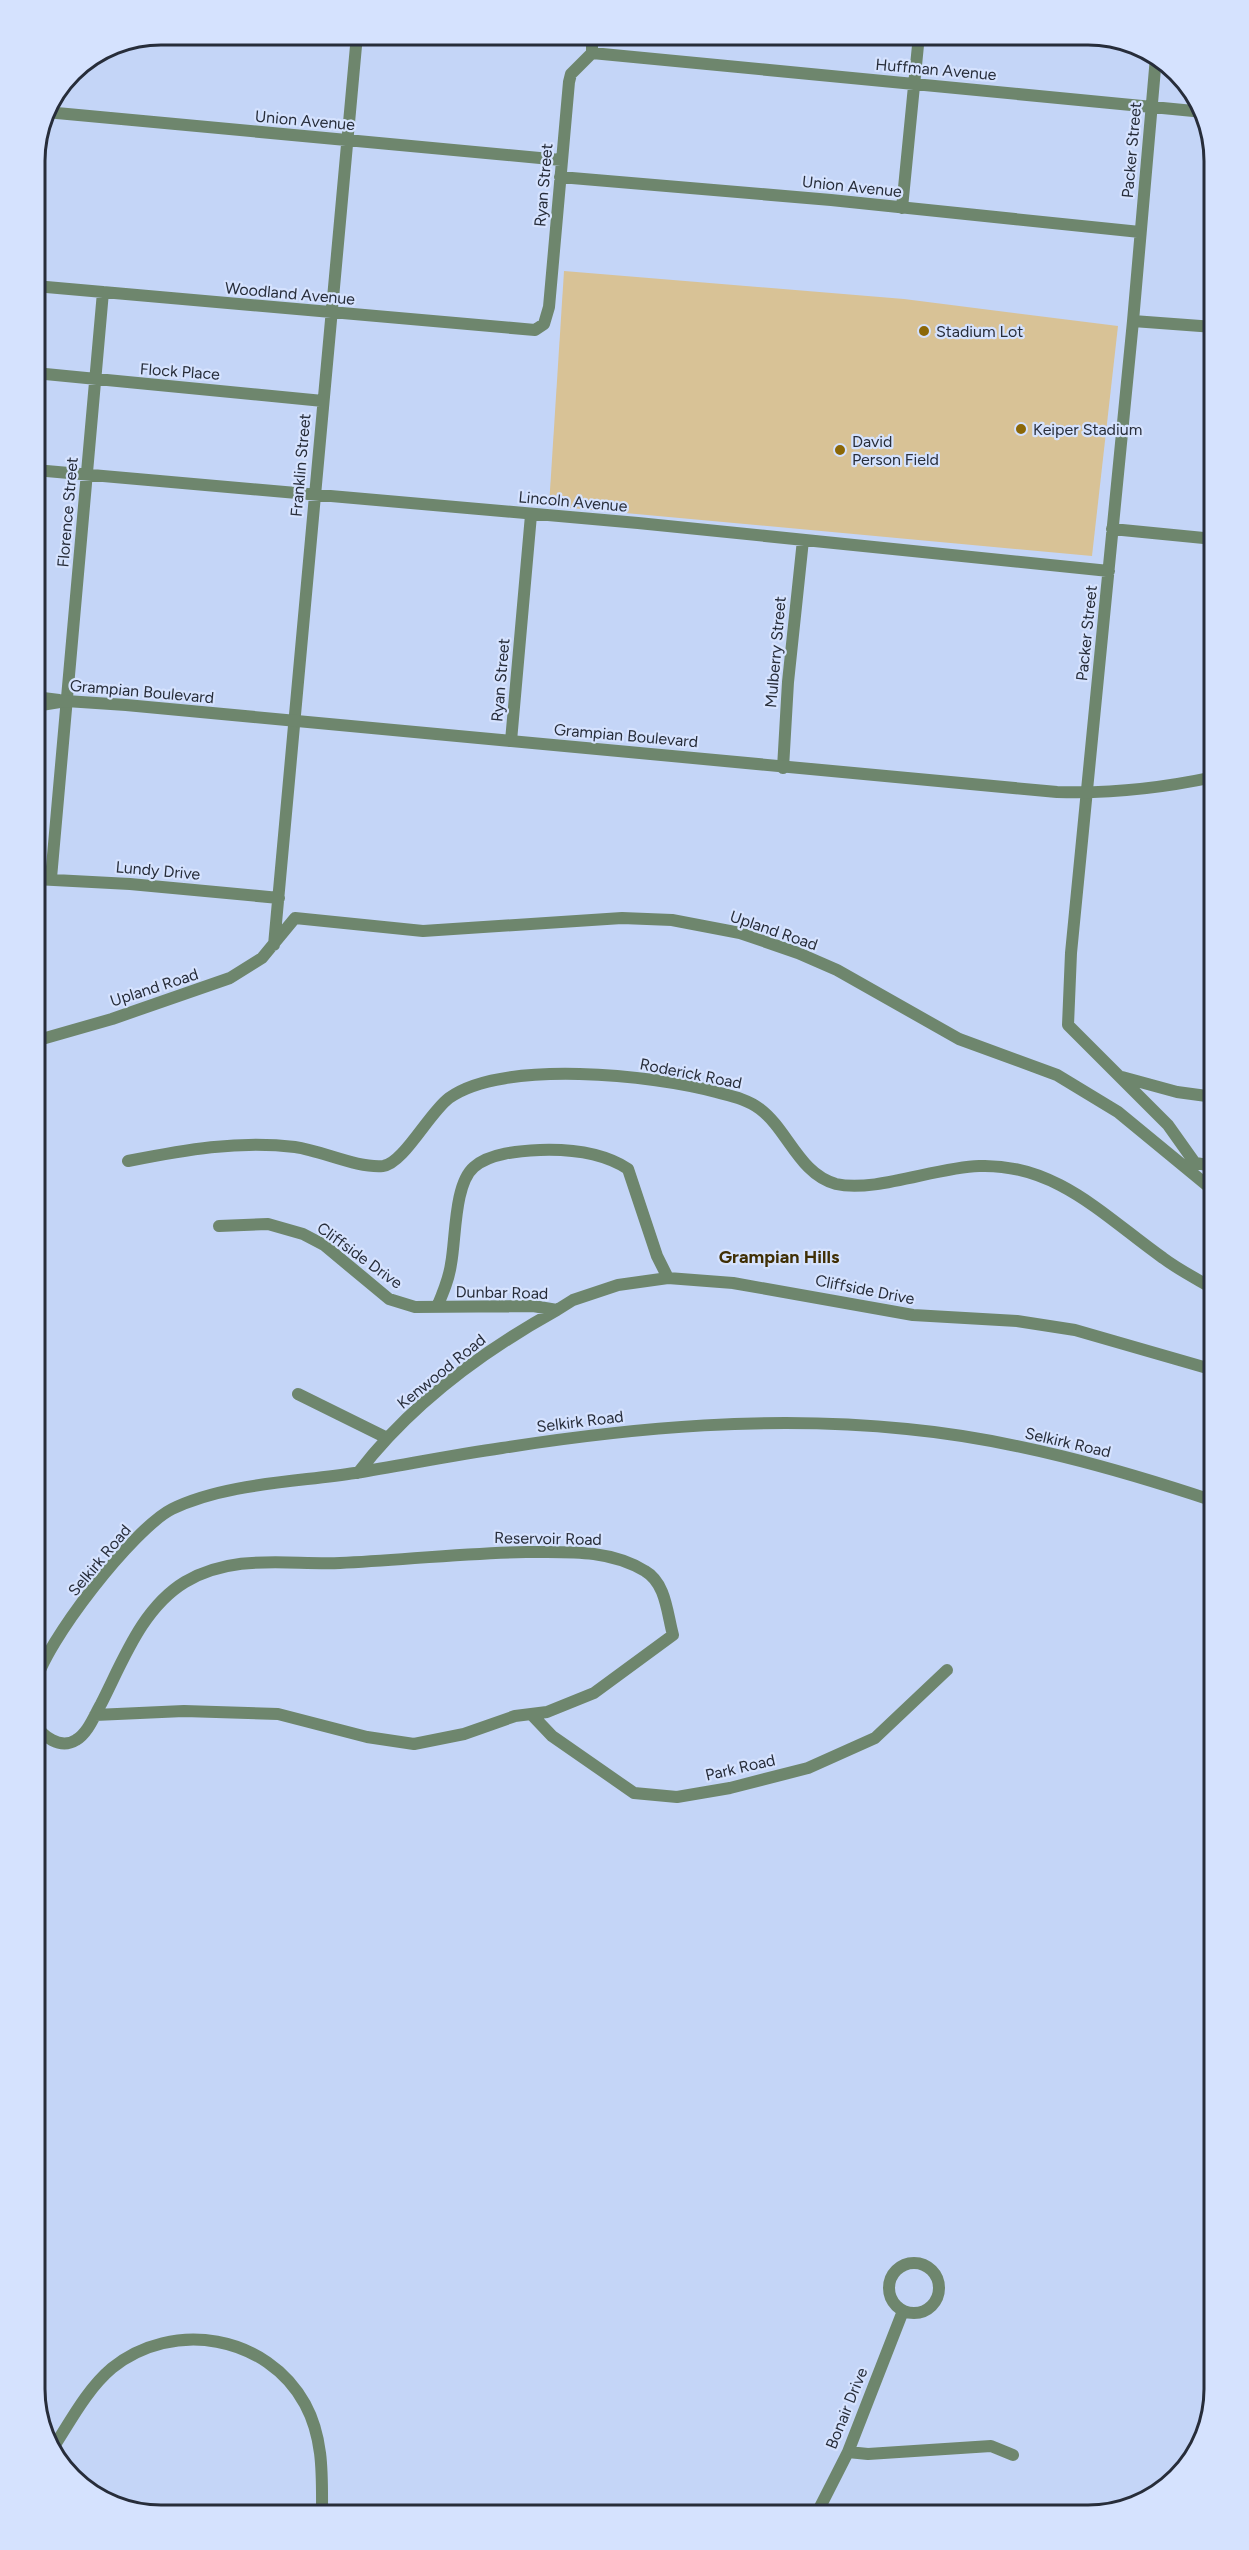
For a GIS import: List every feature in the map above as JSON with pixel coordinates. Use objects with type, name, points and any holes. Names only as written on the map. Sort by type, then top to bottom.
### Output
[{"type":"street","name":"Franklin Street","points":[[279,898],[293,722],[356,45]]},
{"type":"street","points":[[592,45],[592,53]]},
{"type":"street","points":[[902,208],[917,45]]},
{"type":"street","name":"Huffman Avenue","points":[[592,53],[1192,111]]},
{"type":"street","name":"Ryan Street","points":[[541,327],[549,307],[569,82],[571,74],[592,53]]},
{"type":"street","name":"Packer Street","points":[[1155,67],[1133,321],[1071,953],[1068,1025],[1168,1125],[1195,1163]]},
{"type":"street","name":"Union Avenue","points":[[56,113],[561,160]]},
{"type":"street","name":"Union Avenue","points":[[560,177],[1140,232]]},
{"type":"street","name":"Woodland Avenue","points":[[45,287],[524,330],[541,327]]},
{"type":"street","name":"Florence Street","points":[[51,878],[103,292]]},
{"type":"street","points":[[1133,321],[1204,326]]},
{"type":"street","name":"Flock Place","points":[[45,374],[323,401]]},
{"type":"street","name":"Lincoln Avenue","points":[[45,471],[1109,570]]},
{"type":"street","name":"Ryan Street","points":[[511,741],[531,515]]},
{"type":"street","points":[[1113,529],[1204,538]]},
{"type":"street","name":"Mulberry Street","points":[[783,768],[788,682],[803,540]]},
{"type":"street","points":[[45,698],[66,701]]},
{"type":"street","name":"Grampian Boulevard","points":[[45,704],[66,701],[783,768],[1088,793],[1159,787],[1204,779]]},
{"type":"street","name":"Lundy Drive","points":[[45,878],[279,898]]},
{"type":"street","points":[[274,945],[279,898]]},
{"type":"street","name":"Upland Road","points":[[45,1038],[206,988],[247,968],[274,945],[296,918],[423,930],[622,918],[672,921],[727,930],[798,953],[885,995],[959,1039],[1057,1075],[1118,1112],[1204,1181]]},
{"type":"street","name":"Roderick Road","points":[[128,1161],[187,1149],[240,1144],[299,1148],[359,1163],[383,1166],[390,1164],[404,1153],[438,1107],[467,1089],[510,1078],[556,1075],[593,1075],[649,1080],[710,1090],[752,1103],[776,1125],[814,1173],[835,1183],[878,1183],[983,1166],[1035,1173],[1074,1191],[1164,1258],[1204,1282]]},
{"type":"street","points":[[1118,1076],[1177,1092],[1204,1096]]},
{"type":"street","points":[[437,1307],[451,1266],[463,1182],[475,1166],[487,1159],[507,1154],[565,1149],[581,1151],[628,1169],[657,1256],[668,1278]]},
{"type":"street","points":[[1180,1160],[1204,1164]]},
{"type":"street","name":"Cliffside Drive","points":[[219,1226],[268,1224],[303,1234],[324,1245],[389,1299],[416,1307],[437,1307]]},
{"type":"street","name":"Cliffside Drive","points":[[668,1278],[733,1283],[913,1315],[1017,1321],[1075,1330],[1204,1367]]},
{"type":"street","name":"Dunbar Road","points":[[437,1307],[500,1306],[557,1310],[573,1300],[618,1285],[668,1278]]},
{"type":"street","name":"Kenwood Road","points":[[358,1473],[387,1438],[475,1362],[557,1310]]},
{"type":"street","points":[[298,1394],[387,1438]]},
{"type":"street","name":"Selkirk Road","points":[[45,1659],[94,1588],[164,1513],[194,1501],[234,1490],[358,1473],[503,1448],[623,1432],[751,1422],[840,1424],[907,1429],[981,1440],[1114,1470],[1204,1498]]},
{"type":"street","name":"Reservoir Road","points":[[45,1735],[48,1738],[70,1743],[82,1736],[128,1649],[160,1601],[186,1582],[221,1566],[271,1561],[340,1563],[468,1553],[551,1552],[614,1556],[651,1575],[660,1586],[673,1635],[594,1693],[533,1716],[515,1716],[464,1734],[414,1744],[367,1737],[278,1714],[184,1711],[95,1715]]},
{"type":"street","name":"Park Road","points":[[533,1716],[552,1736],[633,1793],[677,1797],[730,1788],[808,1768],[875,1738],[948,1670]]},
{"type":"street","points":[[905,2264],[925,2265],[938,2279],[937,2299],[922,2312],[903,2311],[890,2296],[890,2277],[905,2264]]},
{"type":"street","name":"Bonair Drive","points":[[822,2505],[848,2452],[903,2311]]},
{"type":"street","points":[[58,2441],[92,2389],[112,2368],[135,2353],[160,2342],[184,2339],[206,2339],[229,2343],[276,2367],[305,2404],[316,2431],[322,2461],[322,2505]]},
{"type":"street","points":[[848,2452],[868,2454],[991,2446],[1013,2455]]},
{"type":"shaded area","points":[[564,271],[904,299],[1118,326],[1092,556],[549,506]]},
{"type":"place","name":"Stadium Lot","points":[[924,331]]},
{"type":"place","name":"Keiper Stadium","points":[[1021,429]]},
{"type":"place","name":"David Person Field","points":[[840,450]]},
{"type":"district","name":"Grampian Hills","points":[[779,1257]]}]
